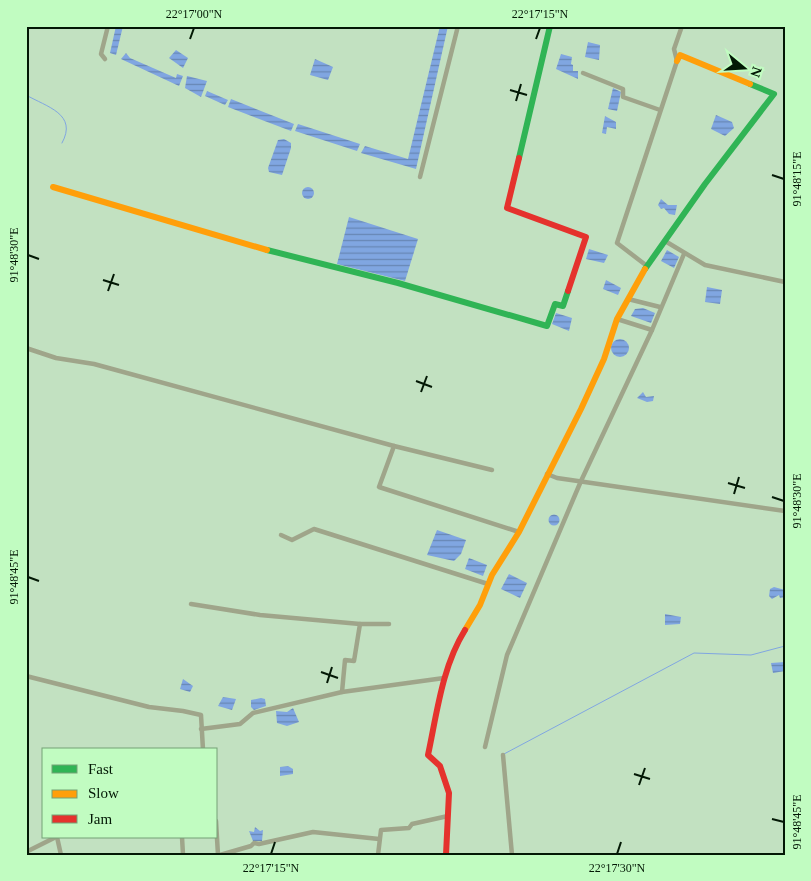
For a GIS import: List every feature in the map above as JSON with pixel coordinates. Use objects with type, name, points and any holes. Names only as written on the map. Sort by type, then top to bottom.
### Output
[{"type":"street","points":[[105,59],[101,54],[108,26]]},
{"type":"street","points":[[420,177],[458,26]]},
{"type":"street","points":[[53,187],[250,246],[398,283],[546,326],[555,304],[564,306],[586,237],[507,208],[550,26]]},
{"type":"street","points":[[678,61],[674,49],[682,26]]},
{"type":"street","points":[[446,855],[448,793],[445,776],[440,766],[428,755],[444,678],[457,642],[480,605],[488,584],[519,532],[604,359],[617,319],[647,266],[705,184],[774,94],[680,55],[617,243],[647,266]]},
{"type":"street","points":[[583,73],[623,89],[623,98],[660,110]]},
{"type":"street","points":[[665,241],[705,265],[785,282]]},
{"type":"street","points":[[486,747],[507,655],[581,481],[652,330],[660,307],[684,254]]},
{"type":"street","points":[[628,299],[660,307]]},
{"type":"street","points":[[617,319],[652,330]]},
{"type":"street","points":[[26,348],[56,358],[94,364],[394,446],[492,470]]},
{"type":"street","points":[[394,446],[379,487],[519,532]]},
{"type":"street","points":[[547,474],[557,478],[785,511]]},
{"type":"street","points":[[281,535],[292,540],[314,529],[488,584]]},
{"type":"street","points":[[191,604],[260,615],[360,624],[389,624]]},
{"type":"street","points":[[342,692],[345,660],[354,661],[360,624]]},
{"type":"street","points":[[26,676],[149,707],[201,715],[203,748]]},
{"type":"street","points":[[201,729],[240,724],[253,713],[342,692],[444,678]]},
{"type":"street","points":[[503,755],[512,855]]},
{"type":"street","points":[[378,855],[381,830],[402,830],[412,824],[448,816]]},
{"type":"street","points":[[218,838],[219,855],[251,846],[254,843],[259,844],[312,832],[379,839]]},
{"type":"street","points":[[26,852],[54,838]]},
{"type":"street","points":[[56,838],[61,855]]},
{"type":"street","points":[[182,838],[184,855]]},
{"type":"water","points":[[116,26],[123,26],[116,55],[110,53]]},
{"type":"water","points":[[440,26],[448,26],[416,169],[361,153],[365,146],[408,159]]},
{"type":"water","points":[[588,42],[600,45],[599,60],[585,57]]},
{"type":"water","points":[[176,50],[188,58],[183,68],[169,58]]},
{"type":"water","points":[[126,53],[130,58],[176,78],[177,74],[183,76],[179,86],[121,59]]},
{"type":"water","points":[[561,54],[572,57],[571,64],[573,65],[573,71],[578,71],[578,79],[556,69]]},
{"type":"water","points":[[315,59],[333,67],[328,80],[310,75]]},
{"type":"water","points":[[187,76],[207,81],[201,97],[185,88]]},
{"type":"water","points":[[613,88],[621,92],[617,111],[608,109]]},
{"type":"water","points":[[207,91],[228,100],[225,105],[205,96]]},
{"type":"water","points":[[231,99],[294,124],[291,131],[228,107]]},
{"type":"water","points":[[716,115],[732,122],[734,128],[725,136],[711,129]]},
{"type":"water","points":[[605,116],[616,122],[616,129],[607,127],[606,134],[602,133]]},
{"type":"water","points":[[298,124],[360,144],[357,151],[295,131]]},
{"type":"water","points":[[284,139],[291,143],[291,148],[282,175],[269,172],[268,168],[278,140]]},
{"type":"water","points":[[306,187],[310,187],[314,193],[310,199],[306,199],[302,195],[302,191]]},
{"type":"water","points":[[661,199],[668,205],[677,205],[675,215],[669,214],[664,208],[661,209],[658,205]]},
{"type":"water","points":[[349,217],[418,239],[405,281],[337,264]]},
{"type":"water","points":[[589,249],[608,255],[604,263],[586,259]]},
{"type":"water","points":[[667,250],[679,257],[674,268],[661,261]]},
{"type":"water","points":[[606,280],[621,288],[618,295],[603,289]]},
{"type":"water","points":[[707,287],[722,290],[720,304],[705,302]]},
{"type":"water","points":[[643,308],[655,313],[651,323],[631,316],[635,309]]},
{"type":"water","points":[[556,313],[572,318],[569,331],[552,324]]},
{"type":"water","points":[[620,339],[626,342],[629,348],[626,354],[620,357],[614,354],[611,348],[614,342]]},
{"type":"water","points":[[643,392],[646,397],[654,396],[653,401],[647,402],[637,398]]},
{"type":"water","points":[[554,514],[560,520],[554,526],[548,520]]},
{"type":"water","points":[[437,530],[466,540],[461,554],[454,561],[427,555]]},
{"type":"water","points":[[469,558],[487,565],[483,576],[465,569]]},
{"type":"water","points":[[509,574],[527,583],[520,598],[501,589]]},
{"type":"water","points":[[774,587],[785,590],[785,597],[780,598],[779,595],[772,599],[769,596],[770,589]]},
{"type":"water","points":[[665,614],[681,617],[680,624],[665,625]]},
{"type":"water","points":[[785,662],[785,671],[773,673],[771,663]]},
{"type":"water","points":[[183,679],[193,686],[190,692],[180,689]]},
{"type":"water","points":[[223,697],[236,699],[232,710],[218,706]]},
{"type":"water","points":[[265,699],[266,706],[254,710],[251,707],[251,700]]},
{"type":"water","points":[[293,708],[299,722],[287,726],[277,723],[276,711],[287,712]]},
{"type":"water","points":[[288,766],[293,769],[293,774],[280,776],[280,767]]},
{"type":"water","points":[[255,827],[260,831],[263,830],[262,841],[253,841],[249,831],[254,832]]},
{"type":"waterway","points":[[26,95],[51,108],[63,118],[66,125],[66,133],[62,143]]},
{"type":"waterway","points":[[504,754],[694,653],[751,655],[785,646]]},
{"type":"traffic: fast","points":[[519,158],[550,26]]},
{"type":"traffic: fast","points":[[645,269],[705,184],[774,94],[750,84]]},
{"type":"traffic: fast","points":[[267,250],[398,283],[547,326],[555,304],[563,306],[568,291]]},
{"type":"traffic: slow","points":[[677,61],[680,55],[750,84]]},
{"type":"traffic: slow","points":[[53,187],[267,250]]},
{"type":"traffic: slow","points":[[465,630],[480,605],[492,575],[519,532],[581,409],[604,359],[617,319],[645,269]]},
{"type":"traffic: jam","points":[[519,158],[507,208],[586,237],[568,291]]},
{"type":"traffic: jam","points":[[446,855],[449,793],[440,766],[428,755],[446,675],[457,644],[465,630]]}]
